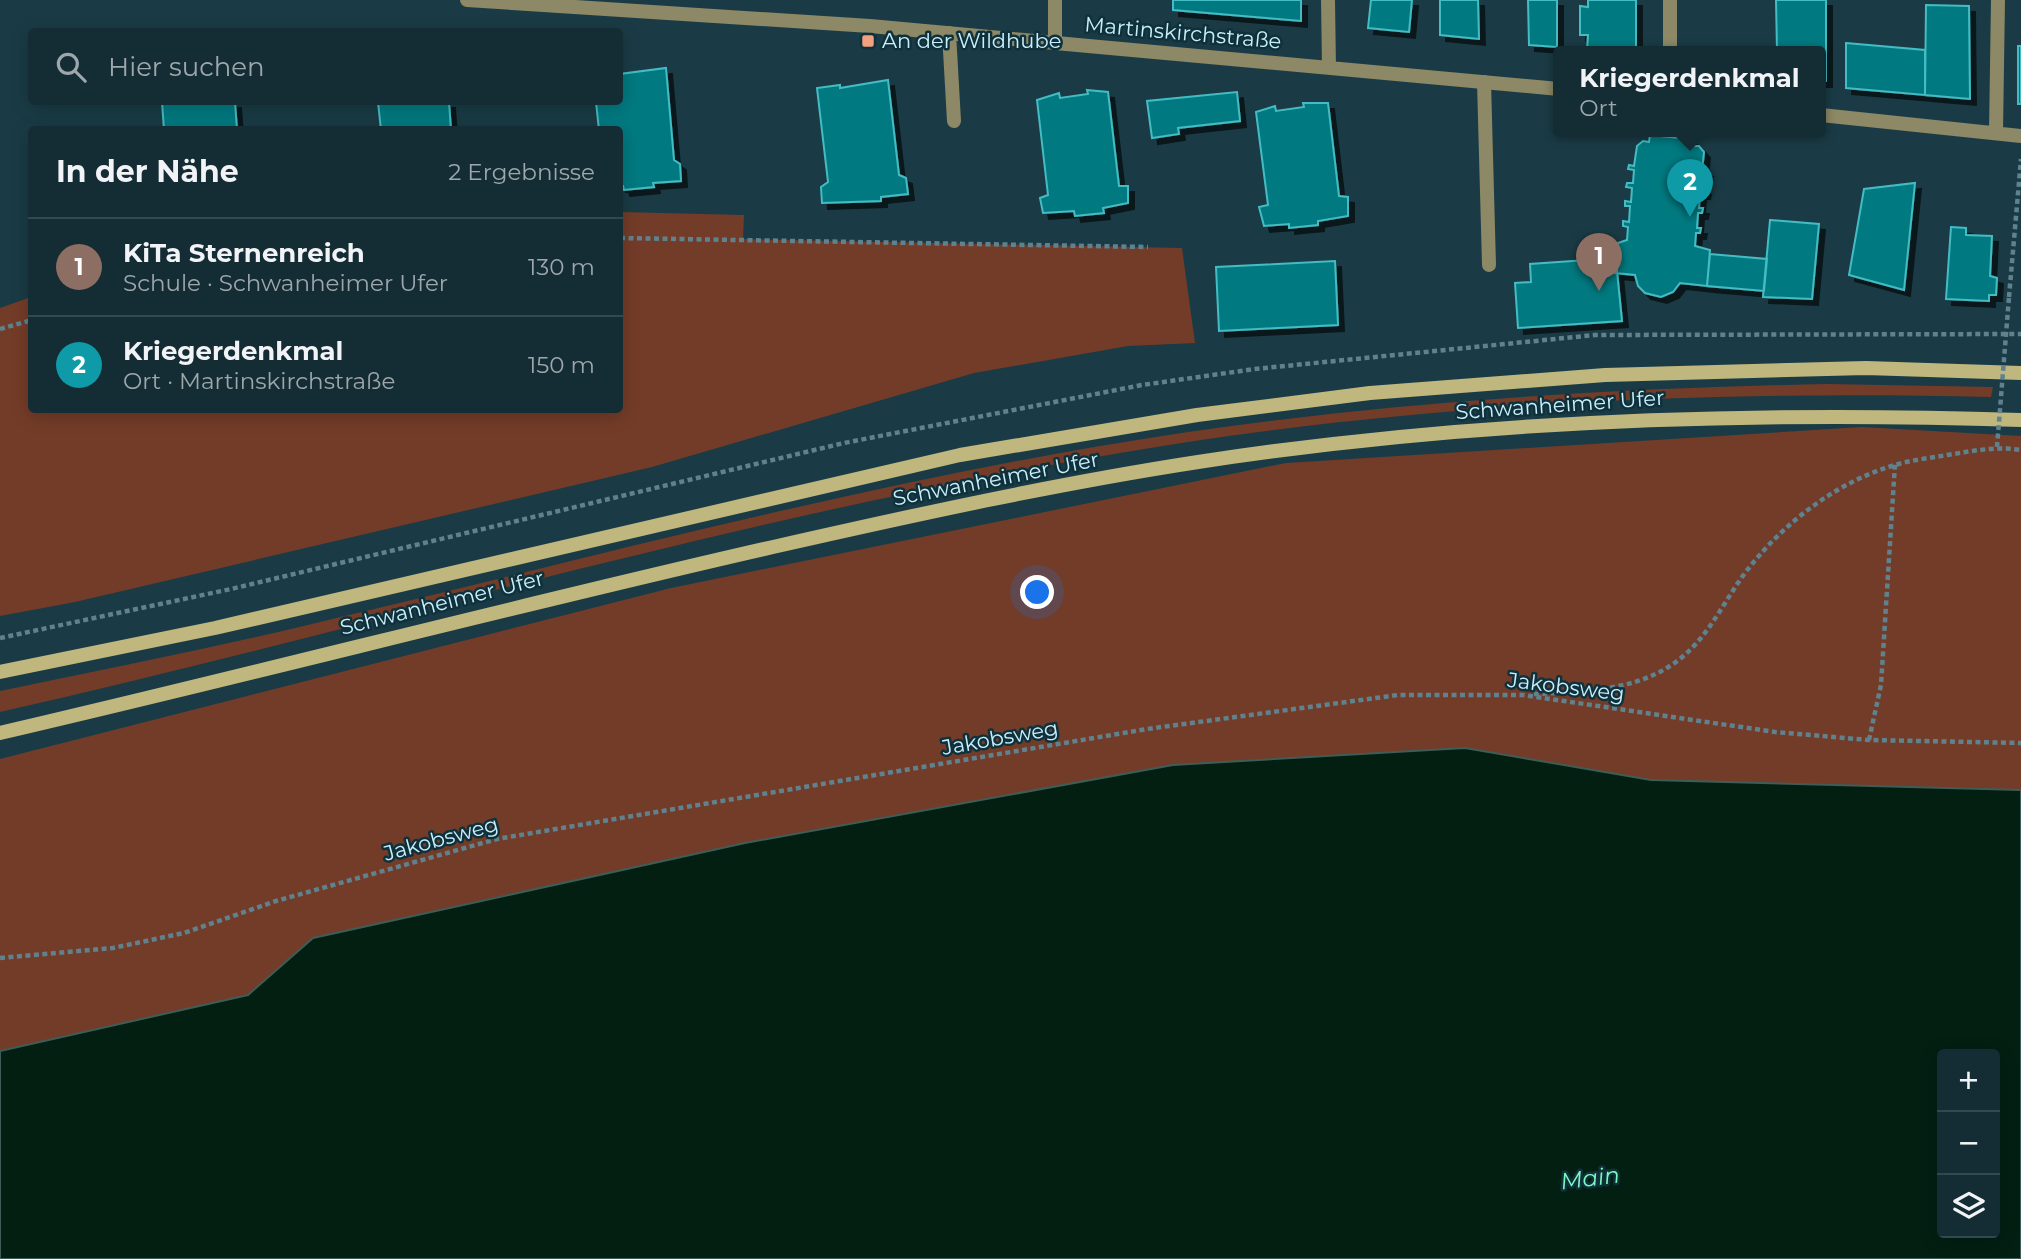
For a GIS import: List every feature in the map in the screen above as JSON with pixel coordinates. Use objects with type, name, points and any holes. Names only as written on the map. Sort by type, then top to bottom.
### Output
[{"type":"main road","name":"Schwanheimer Ufer","points":[[0,672],[215,628],[960,455],[1197,415],[1370,393],[1605,375],[1866,368],[2021,373]]},
{"type":"main road","name":"Schwanheimer Ufer","points":[[0,733],[539,602],[942,509],[1198,462],[1375,439],[1602,421],[1861,414],[2021,419]]},
{"type":"street","name":"Martinskirchstraße","points":[[467,0],[949,33],[1553,88]]},
{"type":"street","points":[[1055,0],[1055,42]]},
{"type":"street","points":[[1328,0],[1329,68]]},
{"type":"street","points":[[1670,0],[1670,46]]},
{"type":"street","points":[[1996,132],[1998,0]]},
{"type":"street","points":[[949,33],[954,121]]},
{"type":"street","points":[[1484,82],[1489,265]]},
{"type":"street","points":[[1826,115],[2021,136]]},
{"type":"path","points":[[1997,447],[2021,155]]},
{"type":"path","points":[[623,237],[1148,247]]},
{"type":"path","points":[[0,330],[28,321]]},
{"type":"path","points":[[1523,695],[1593,692],[1653,675],[1672,665],[1696,646],[1746,573],[1779,535],[1818,501],[1861,478],[1895,464],[1997,447],[2021,450]]},
{"type":"path","points":[[1869,740],[1881,685],[1895,464]]},
{"type":"path","name":"Jakobsweg","points":[[0,958],[113,948],[184,933],[276,901],[497,839],[1160,727],[1398,695],[1523,695],[1775,732],[1869,740],[2021,743]]},
{"type":"shaded area","points":[[623,212],[744,215],[743,239],[1182,248],[1195,343],[1128,346],[974,373],[652,467],[75,602],[0,616],[0,308],[28,298],[28,413],[623,413]]},
{"type":"shaded area","points":[[1828,384],[1993,387],[1991,397],[1882,395],[1663,399],[1445,412],[1228,436],[1120,453],[838,508],[698,540],[0,712],[0,691],[280,632],[802,506],[1094,447],[1276,420],[1459,402],[1643,390]]},
{"type":"shaded area","points":[[1862,427],[2021,436],[2021,790],[1651,780],[1465,748],[1173,765],[745,843],[314,938],[248,995],[0,1051],[0,759],[671,588],[1286,463]]},
{"type":"water","name":"Main","points":[[1465,748],[1651,780],[2021,790],[2021,1259],[0,1259],[0,1051],[248,995],[313,938],[745,843],[1173,765]]},
{"type":"building","points":[[1173,0],[1301,0],[1301,21],[1173,10]]},
{"type":"building","points":[[1371,0],[1412,0],[1409,32],[1368,28]]},
{"type":"building","points":[[1440,0],[1478,0],[1479,39],[1440,35]]},
{"type":"building","points":[[1528,0],[1557,0],[1557,46],[1529,45]]},
{"type":"building","points":[[1588,0],[1636,0],[1636,46],[1587,46],[1588,35],[1580,35],[1580,6],[1588,7]]},
{"type":"building","points":[[1776,0],[1826,0],[1826,46],[1777,46]]},
{"type":"building","points":[[1926,5],[1969,6],[1970,99],[1925,95]]},
{"type":"building","points":[[1846,43],[1925,50],[1925,95],[1846,88]]},
{"type":"building","points":[[2018,46],[2021,46],[2021,104],[2018,104]]},
{"type":"building","points":[[666,68],[674,160],[680,164],[681,181],[653,183],[654,187],[624,190],[623,126],[599,126],[596,105],[623,105],[623,74]]},
{"type":"building","points":[[888,80],[899,175],[906,178],[908,194],[881,197],[881,201],[822,203],[821,187],[828,182],[817,88],[840,85],[840,88]]},
{"type":"building","points":[[1087,90],[1108,92],[1119,186],[1128,186],[1128,203],[1103,208],[1104,213],[1075,216],[1074,211],[1043,213],[1040,198],[1048,195],[1037,100],[1059,93],[1060,98],[1088,94]]},
{"type":"building","points":[[1237,92],[1240,121],[1178,128],[1179,134],[1152,138],[1147,101]]},
{"type":"building","points":[[1303,103],[1328,103],[1339,196],[1348,197],[1348,216],[1318,221],[1318,225],[1289,228],[1289,224],[1264,226],[1259,207],[1268,205],[1256,112],[1275,106],[1276,111],[1304,107]]},
{"type":"building","points":[[162,105],[235,105],[237,126],[164,126]]},
{"type":"building","points":[[378,105],[449,105],[451,126],[381,126]]},
{"type":"building","points":[[1650,137],[1691,139],[1690,146],[1699,146],[1704,152],[1702,171],[1707,171],[1706,176],[1702,175],[1701,189],[1705,189],[1704,193],[1700,193],[1699,208],[1703,208],[1702,213],[1698,213],[1697,228],[1701,228],[1700,233],[1696,233],[1695,246],[1710,250],[1707,286],[1680,283],[1673,292],[1661,297],[1645,293],[1638,286],[1635,275],[1615,273],[1618,243],[1627,240],[1628,227],[1623,226],[1623,221],[1629,222],[1630,206],[1625,206],[1625,201],[1631,202],[1632,188],[1626,187],[1627,183],[1633,183],[1634,170],[1628,169],[1629,165],[1634,166],[1637,146],[1643,141],[1649,142]]},
{"type":"building","points":[[1915,183],[1904,290],[1849,275],[1864,189]]},
{"type":"building","points":[[1770,220],[1819,224],[1812,299],[1763,297]]},
{"type":"building","points":[[1951,227],[1966,228],[1966,235],[1992,236],[1990,276],[1997,278],[1996,295],[1989,295],[1989,301],[1946,299]]},
{"type":"building","points":[[1710,254],[1767,259],[1764,291],[1707,286]]},
{"type":"building","points":[[1601,259],[1601,262],[1616,261],[1622,321],[1518,328],[1515,283],[1531,282],[1530,264]]},
{"type":"building","points":[[1335,261],[1338,325],[1219,331],[1216,267]]},
{"type":"place","name":"An der Wildhube","points":[[868,41]]},
{"type":"place","name":"Kriegerdenkmal","points":[[1690,217]]},
{"type":"place","name":"KiTa Sternenreich","points":[[1599,291]]}]
